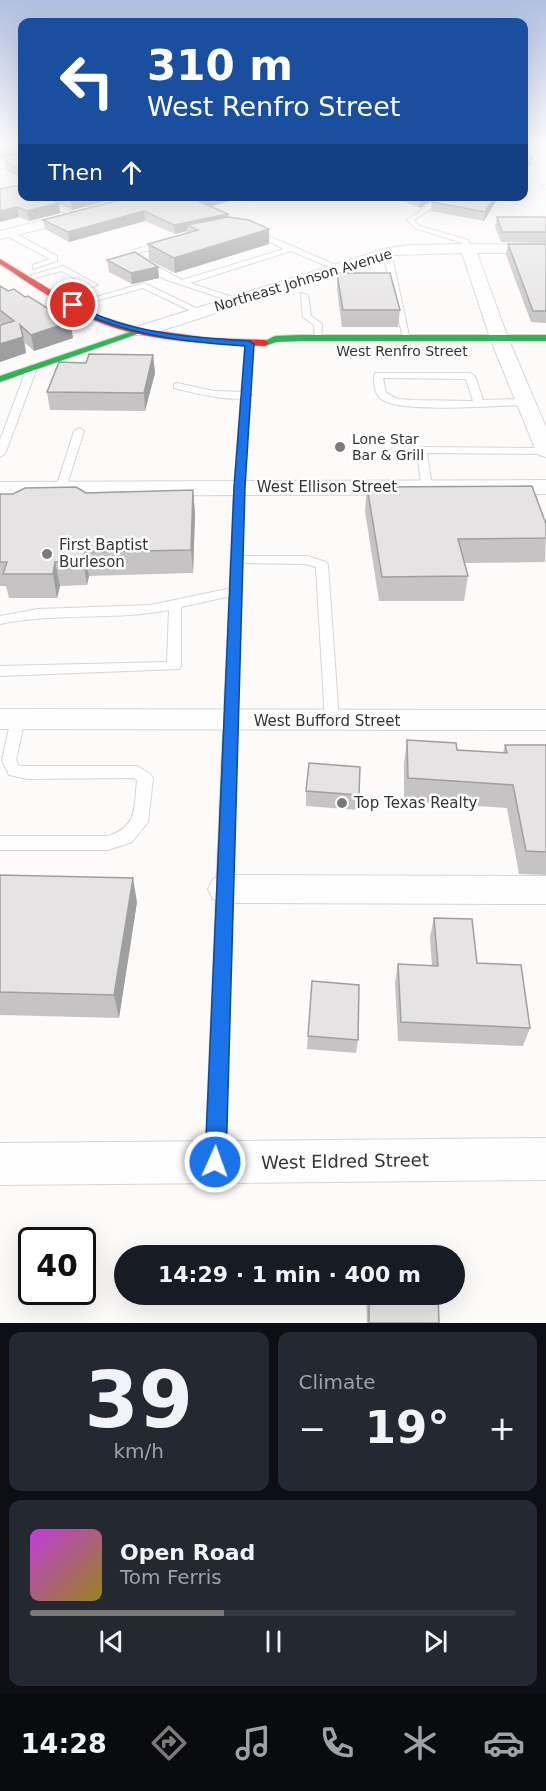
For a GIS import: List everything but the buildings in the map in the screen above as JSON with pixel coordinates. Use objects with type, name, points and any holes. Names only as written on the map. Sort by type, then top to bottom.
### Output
[{"type":"main road","name":"West Renfro Street","points":[[0,261],[56,297],[99,319],[142,331],[209,341],[255,344],[275,339],[407,338],[502,344],[546,350]]},
{"type":"main road","points":[[0,379],[142,331]]},
{"type":"main road","name":"West Renfro Street","points":[[255,344],[273,352],[502,344],[546,339]]},
{"type":"main road","points":[[215,1162],[239,487],[247,395],[255,344]]},
{"type":"street","points":[[4,234],[93,212]]},
{"type":"street","points":[[468,248],[502,344],[546,451]]},
{"type":"street","name":"Northeast Johnson Avenue","points":[[142,331],[378,255],[411,249],[546,249]]},
{"type":"street","name":"West Ellison Street","points":[[0,489],[546,487]]},
{"type":"street","name":"West Bufford Street","points":[[9,719],[546,720]]},
{"type":"street","points":[[225,889],[546,890]]},
{"type":"street","name":"West Eldred Street","points":[[0,1164],[546,1159]]},
{"type":"lane","points":[[53,206],[76,216]]},
{"type":"lane","points":[[431,206],[410,220],[417,227],[465,242],[468,248]]},
{"type":"lane","points":[[243,229],[339,268]]},
{"type":"lane","points":[[4,234],[54,258],[22,275]]},
{"type":"lane","points":[[177,239],[136,252],[134,257],[158,273],[236,301]]},
{"type":"lane","points":[[182,283],[291,249]]},
{"type":"lane","points":[[378,255],[389,261],[407,338]]},
{"type":"lane","points":[[22,275],[63,268],[94,285],[56,297]]},
{"type":"lane","points":[[73,305],[144,285],[200,312]]},
{"type":"lane","points":[[304,295],[307,317],[318,324],[318,339]]},
{"type":"lane","points":[[0,454],[32,368]]},
{"type":"lane","points":[[479,403],[470,376],[378,375],[380,393],[393,402],[479,403],[526,402]]},
{"type":"lane","points":[[177,386],[214,394],[247,395]]},
{"type":"lane","points":[[61,488],[79,430]]},
{"type":"lane","points":[[427,487],[421,450],[546,451]]},
{"type":"lane","points":[[237,560],[307,560],[322,565],[332,721]]},
{"type":"lane","points":[[0,620],[26,613],[152,609],[208,595],[236,591]]},
{"type":"lane","points":[[0,670],[174,666],[175,603]]},
{"type":"lane","points":[[0,843],[108,843],[126,837],[140,822],[145,778],[137,772],[28,773],[14,771],[9,760],[9,719]]},
{"type":"traffic: fast","points":[[0,379],[142,331]]},
{"type":"traffic: fast","points":[[265,343],[275,339],[300,338],[546,338]]},
{"type":"traffic: fast","points":[[227,820],[239,487],[249,344]]},
{"type":"traffic: slow","points":[[215,1162],[227,820]]},
{"type":"traffic: jam","points":[[0,261],[56,297],[99,319],[142,331],[209,341],[265,343]]},
{"type":"place","name":"Lone Star Bar & Grill","points":[[340,447]]},
{"type":"place","name":"First Baptist Burleson","points":[[47,554]]},
{"type":"place","name":"Top Texas Realty","points":[[342,803]]},
{"type":"route","points":[[73,305],[99,319],[142,331],[209,341],[249,344],[239,487],[215,1162]]}]
